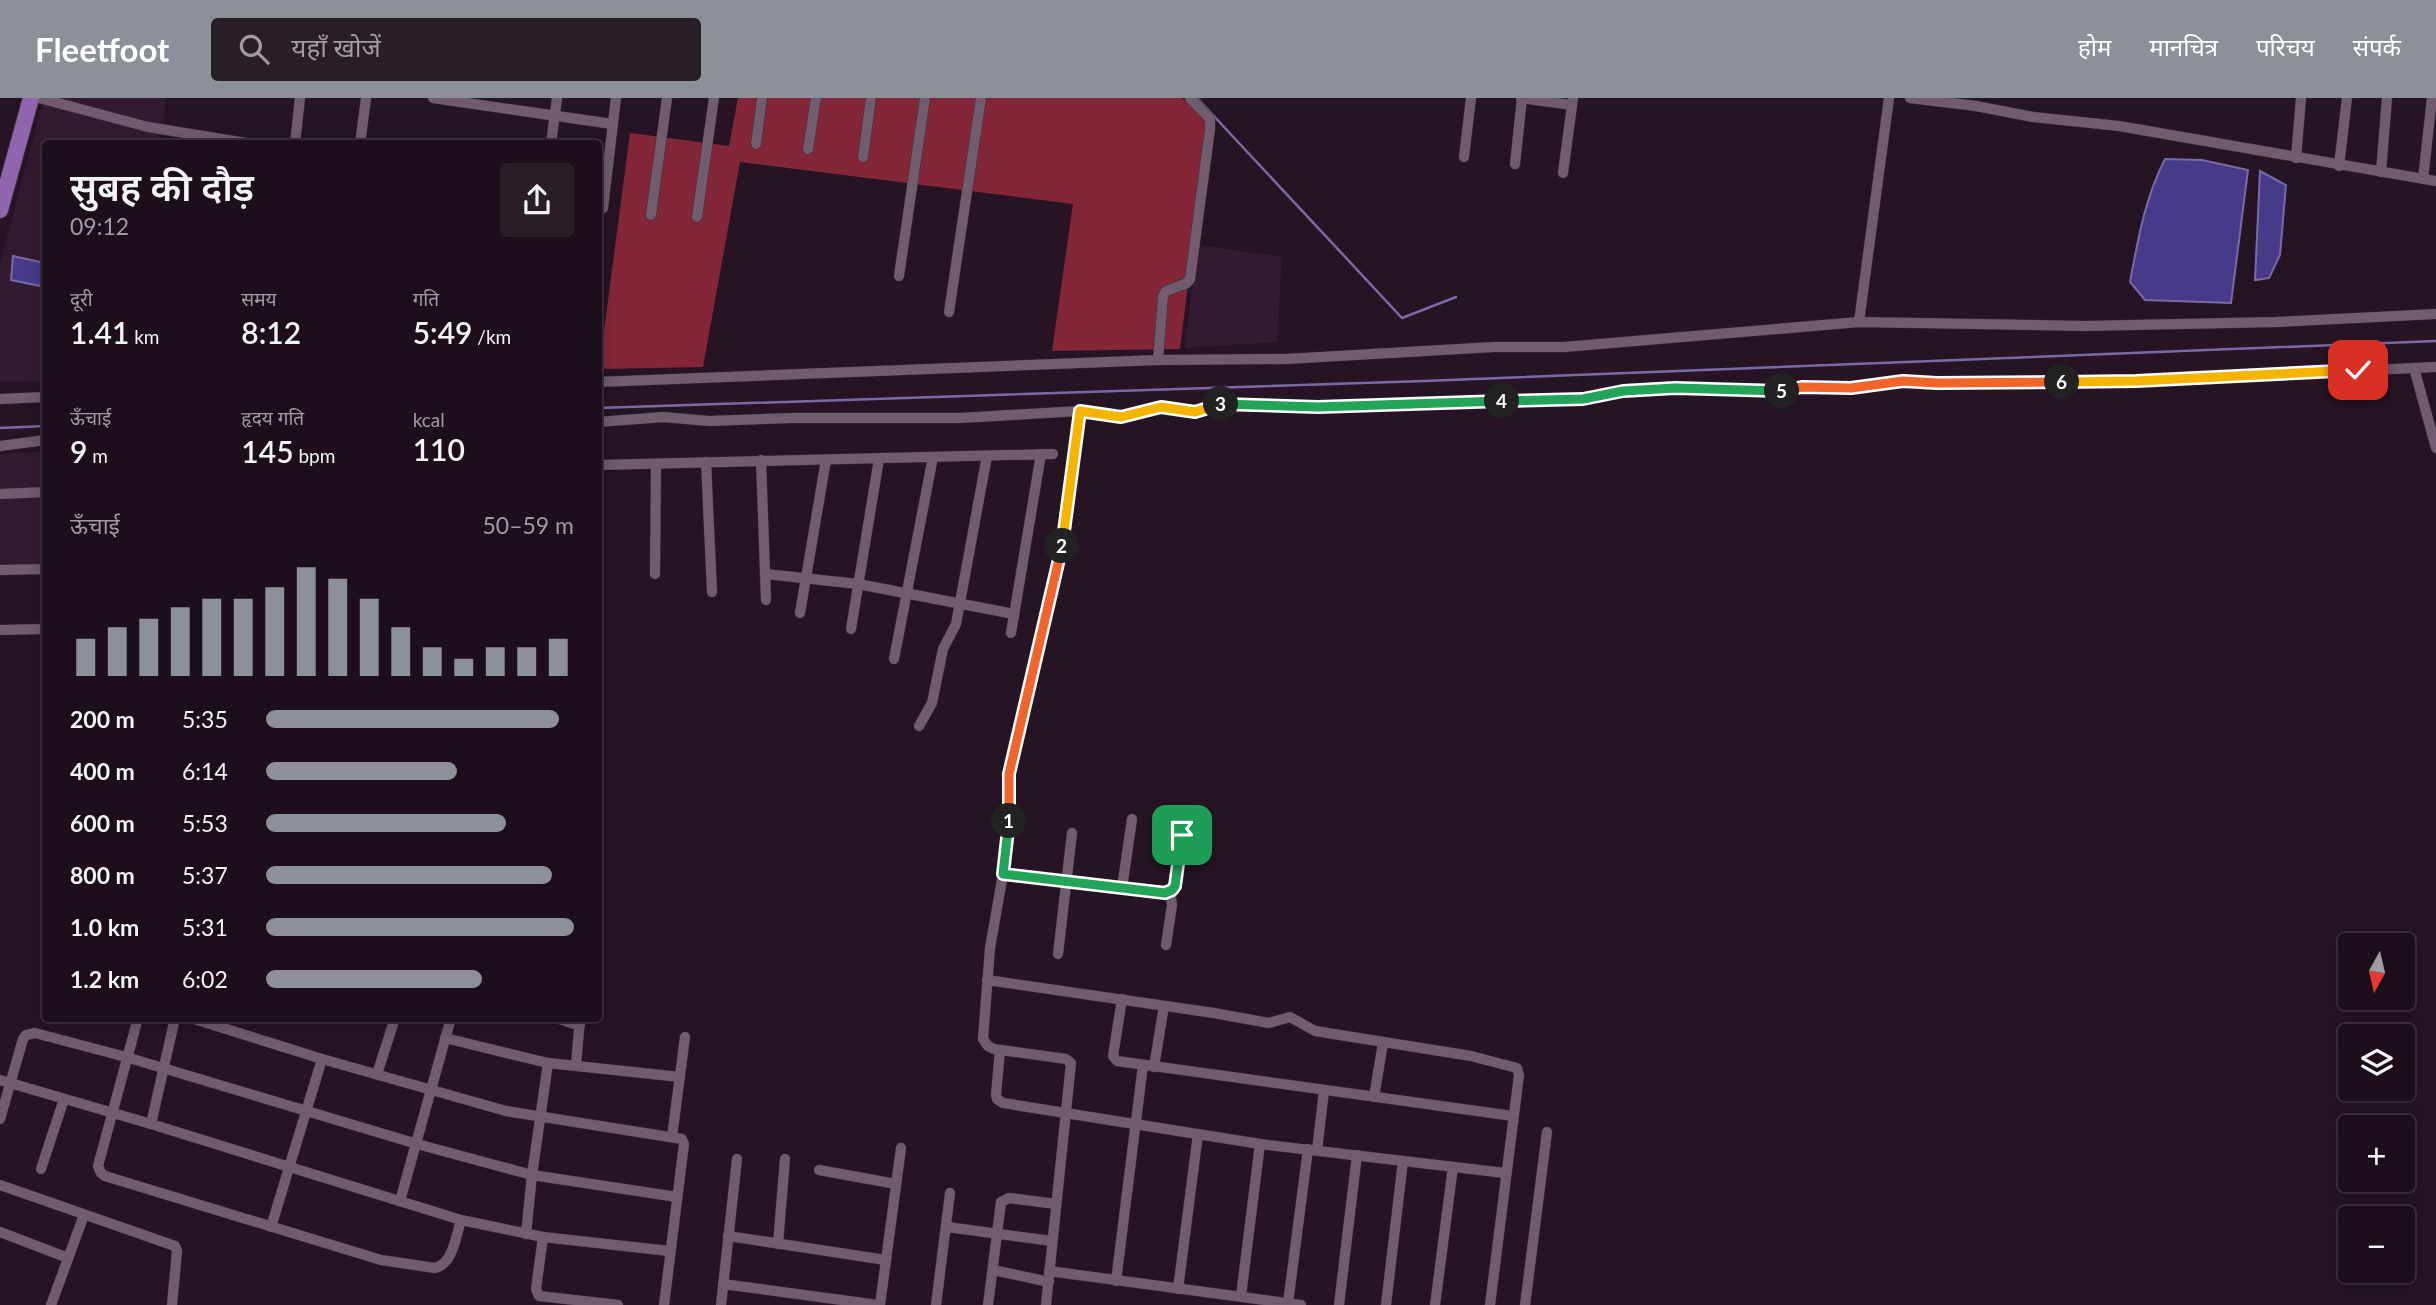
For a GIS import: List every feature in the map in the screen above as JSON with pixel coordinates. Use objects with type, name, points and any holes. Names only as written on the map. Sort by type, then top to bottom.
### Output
[{"type":"highway","points":[[0,210],[3,188],[31,98]]},
{"type":"street","points":[[39,98],[207,140]]},
{"type":"street","points":[[295,140],[300,98]]},
{"type":"street","points":[[361,140],[366,98]]},
{"type":"street","points":[[433,98],[612,124]]},
{"type":"street","points":[[551,140],[556,98]]},
{"type":"street","points":[[603,208],[616,98]]},
{"type":"street","points":[[651,215],[667,98]]},
{"type":"street","points":[[697,217],[715,98]]},
{"type":"street","points":[[756,144],[762,98]]},
{"type":"street","points":[[808,149],[816,98]]},
{"type":"street","points":[[863,157],[872,98]]},
{"type":"street","points":[[899,276],[925,98]]},
{"type":"street","points":[[949,312],[981,98]]},
{"type":"street","points":[[1158,360],[1163,296],[1166,291],[1187,283],[1190,279],[1210,129],[1210,119],[1189,98]]},
{"type":"street","points":[[1464,157],[1471,98]]},
{"type":"street","points":[[1515,164],[1522,98],[1572,101],[1563,173]]},
{"type":"street","points":[[1859,322],[1889,98]]},
{"type":"street","points":[[1910,98],[1976,102],[2033,117],[2119,126],[2436,181]]},
{"type":"street","points":[[2296,158],[2301,98]]},
{"type":"street","points":[[2339,166],[2347,98]]},
{"type":"street","points":[[2381,172],[2388,98]]},
{"type":"street","points":[[2423,179],[2432,98]]},
{"type":"street","points":[[602,382],[1158,360],[1286,359],[1494,347],[1564,347],[1859,322],[2085,326],[2276,322],[2436,314]]},
{"type":"street","points":[[602,422],[663,417],[709,421],[960,418],[1080,411],[1121,417],[1161,407],[1195,412],[1232,403],[1318,407],[1411,405],[1583,399],[1623,391],[1675,388],[1783,391],[1802,387],[1851,388],[1903,381],[2136,381],[2436,367]]},
{"type":"street","points":[[2414,368],[2436,448]]},
{"type":"street","points":[[0,399],[42,397]]},
{"type":"street","points":[[1046,1305],[1072,1067],[1069,1060],[1000,1050],[988,1046],[983,1039],[990,948],[1003,874],[1010,808],[1009,774],[1059,566],[1080,411]]},
{"type":"street","points":[[0,446],[42,441]]},
{"type":"street","points":[[1011,633],[1041,454]]},
{"type":"street","points":[[602,465],[1053,454]]},
{"type":"street","points":[[919,726],[932,703],[943,649],[956,624],[987,456]]},
{"type":"street","points":[[894,659],[933,457]]},
{"type":"street","points":[[851,629],[879,459]]},
{"type":"street","points":[[761,460],[766,600]]},
{"type":"street","points":[[800,613],[826,460]]},
{"type":"street","points":[[706,461],[712,592]]},
{"type":"street","points":[[654,574],[656,464]]},
{"type":"street","points":[[0,494],[42,492]]},
{"type":"street","points":[[0,570],[42,569]]},
{"type":"street","points":[[766,574],[858,584],[1014,614]]},
{"type":"street","points":[[0,630],[42,629]]},
{"type":"street","points":[[1122,888],[1132,819]]},
{"type":"street","points":[[1058,954],[1072,833]]},
{"type":"street","points":[[1003,874],[1165,893],[1175,886],[1182,835]]},
{"type":"street","points":[[1166,945],[1172,905],[1170,891]]},
{"type":"street","points":[[987,980],[1269,1023],[1290,1017],[1315,1031],[1471,1056],[1517,1069],[1519,1075],[1490,1305]]},
{"type":"street","points":[[1122,999],[1113,1058],[1117,1062],[1513,1116]]},
{"type":"street","points":[[1154,1067],[1164,1006]]},
{"type":"street","points":[[137,1022],[98,1166],[101,1173],[394,1263],[442,1267],[448,1259],[461,1220]]},
{"type":"street","points":[[151,1124],[174,1022]]},
{"type":"street","points":[[204,1022],[431,1091],[539,1118],[682,1139],[684,1144],[664,1305]]},
{"type":"street","points":[[377,1074],[394,1022]]},
{"type":"street","points":[[400,1201],[450,1022]]},
{"type":"street","points":[[576,1065],[580,1022]]},
{"type":"street","points":[[0,1119],[5,1081],[21,1045],[28,1034],[35,1033],[532,1175],[677,1197]]},
{"type":"street","points":[[672,1137],[685,1037]]},
{"type":"street","points":[[445,1038],[548,1063],[680,1077]]},
{"type":"street","points":[[1374,1097],[1383,1043]]},
{"type":"street","points":[[1000,1050],[996,1095],[999,1102],[1260,1144],[1506,1173]]},
{"type":"street","points":[[271,1227],[322,1059]]},
{"type":"street","points":[[526,1234],[548,1063]]},
{"type":"street","points":[[1116,1280],[1143,1065]]},
{"type":"street","points":[[5,1081],[461,1220],[543,1237],[669,1251]]},
{"type":"street","points":[[1288,1303],[1325,1091]]},
{"type":"street","points":[[41,1169],[64,1099]]},
{"type":"street","points":[[1525,1305],[1547,1132]]},
{"type":"street","points":[[1178,1289],[1198,1134]]},
{"type":"street","points":[[1241,1296],[1260,1144]]},
{"type":"street","points":[[723,1284],[827,1302],[879,1305],[901,1148]]},
{"type":"street","points":[[1339,1305],[1357,1155]]},
{"type":"street","points":[[721,1305],[737,1159]]},
{"type":"street","points":[[778,1244],[785,1159]]},
{"type":"street","points":[[1387,1305],[1404,1161]]},
{"type":"street","points":[[1435,1305],[1453,1167]]},
{"type":"street","points":[[819,1170],[896,1184]]},
{"type":"street","points":[[0,1185],[175,1246],[177,1251],[172,1305]]},
{"type":"street","points":[[936,1305],[950,1193]]},
{"type":"street","points":[[988,1305],[1000,1205],[1005,1199],[1056,1204]]},
{"type":"street","points":[[51,1305],[84,1214]]},
{"type":"street","points":[[947,1227],[1052,1241]]},
{"type":"street","points":[[0,1231],[68,1258]]},
{"type":"street","points":[[728,1236],[886,1260]]},
{"type":"street","points":[[543,1237],[536,1289],[539,1296],[618,1305]]},
{"type":"street","points":[[993,1270],[1049,1277],[1116,1280],[1301,1305]]},
{"type":"shaded area","points":[[44,98],[166,98],[160,140],[42,140],[42,381],[0,382],[0,264]]},
{"type":"shaded area","points":[[738,98],[1182,98],[1208,121],[1180,349],[1052,351],[1073,204],[740,162],[703,367],[602,369],[602,346],[630,133],[729,146]]},
{"type":"shaded area","points":[[2165,159],[2202,160],[2248,170],[2231,303],[2145,300],[2130,282],[2147,204]]},
{"type":"shaded area","points":[[2260,171],[2286,185],[2280,255],[2269,278],[2255,280]]},
{"type":"shaded area","points":[[1197,245],[1282,257],[1277,342],[1185,348]]},
{"type":"shaded area","points":[[13,256],[42,262],[42,286],[11,280]]},
{"type":"shaded area","points":[[40,452],[42,564],[0,565],[0,454]]},
{"type":"waterway","points":[[1197,98],[1402,318],[1456,297]]},
{"type":"waterway","points":[[602,408],[1424,381],[2436,341]]},
{"type":"waterway","points":[[0,428],[42,426]]},
{"type":"route","points":[[1182,835],[1175,886],[1165,893],[1003,874],[1010,808],[1008,779],[1059,566],[1080,411],[1121,417],[1161,407],[1199,412],[1232,403],[1318,407],[1375,406],[1583,399],[1614,392],[1675,388],[1783,391],[1802,387],[1851,388],[1903,381],[2136,381],[2358,370]]}]
